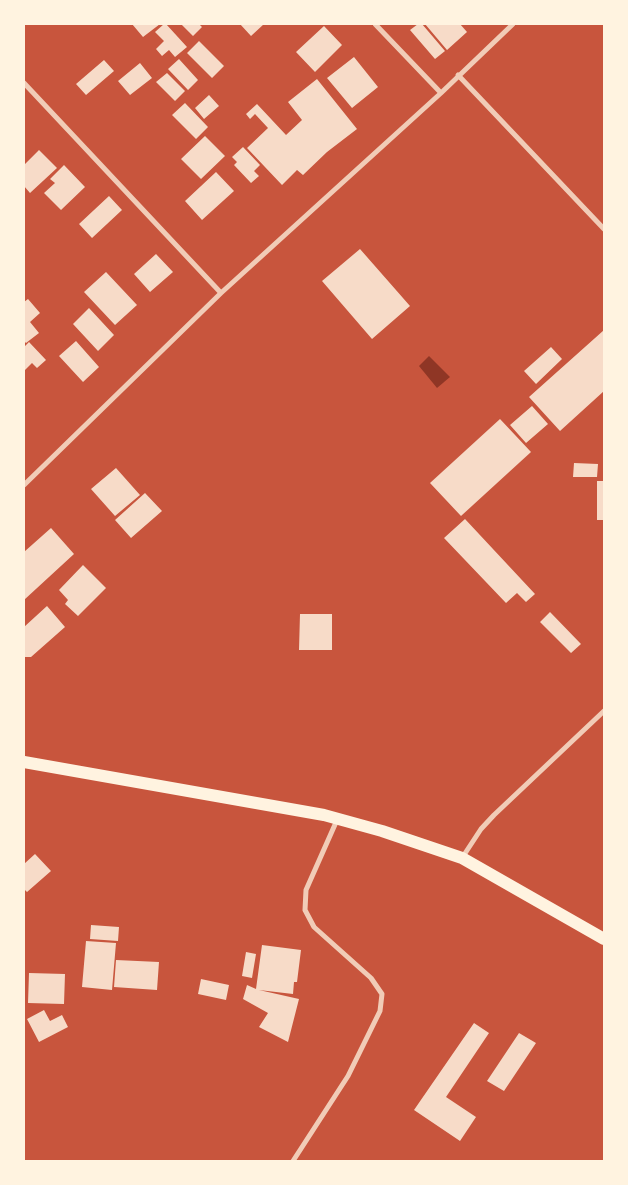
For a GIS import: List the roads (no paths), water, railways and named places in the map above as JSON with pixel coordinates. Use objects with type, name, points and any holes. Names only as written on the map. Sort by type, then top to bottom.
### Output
[{"type":"main road","points":[[24,762],[324,815],[382,831],[462,858],[604,939]]},
{"type":"street","points":[[375,24],[441,93]]},
{"type":"street","points":[[24,485],[221,293],[441,93],[513,24]]},
{"type":"street","points":[[458,76],[604,229]]},
{"type":"street","points":[[24,83],[221,293]]},
{"type":"street","points":[[462,858],[481,829],[494,815],[604,711]]},
{"type":"street","points":[[294,1161],[348,1076],[380,1011],[382,994],[371,978],[314,927],[305,910],[306,890],[337,819]]}]
